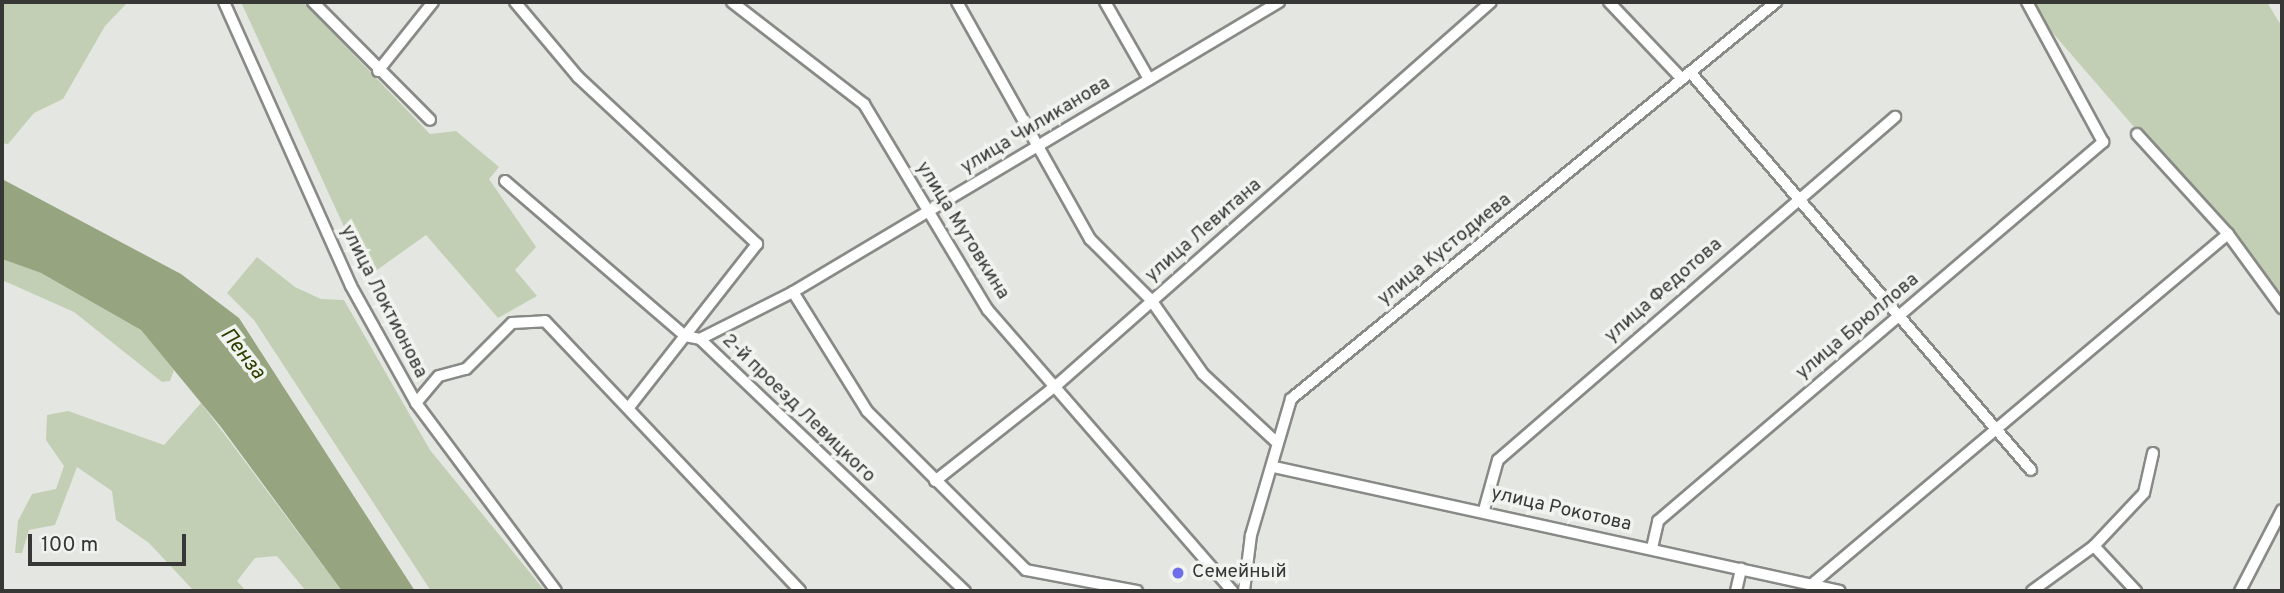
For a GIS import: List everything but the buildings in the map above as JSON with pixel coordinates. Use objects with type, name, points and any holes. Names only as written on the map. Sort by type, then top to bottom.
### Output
[{"type":"street","name":"улица Локтионова","points":[[224,2],[351,286],[416,403],[556,591]]},
{"type":"street","points":[[313,2],[378,71],[430,120]]},
{"type":"street","points":[[378,71],[433,2]]},
{"type":"street","points":[[515,2],[578,77],[757,244],[629,407]]},
{"type":"street","name":"улица Мутовкина","points":[[732,2],[864,104],[988,310],[1058,384],[1232,591]]},
{"type":"street","points":[[957,2],[1090,239],[1151,300],[1203,374],[1275,441]]},
{"type":"street","points":[[1105,2],[1149,79]]},
{"type":"street","name":"улица Левитана","points":[[935,481],[1058,384],[1491,2]]},
{"type":"street","points":[[1609,2],[1686,76],[1797,197],[2031,470]]},
{"type":"street","name":"улица Кустодиева","points":[[1244,591],[1251,534],[1274,467],[1275,441],[1291,399],[1776,2]]},
{"type":"street","name":"улица Брюллова","points":[[1651,548],[1658,521],[2103,142],[2027,2]]},
{"type":"street","name":"улица Чиликанова","points":[[700,339],[793,292],[1276,3]]},
{"type":"street","name":"улица Федотова","points":[[1483,510],[1498,460],[1797,197],[1895,117]]},
{"type":"street","points":[[2137,134],[2228,234],[2282,308]]},
{"type":"street","name":"2-й проезд Левицкого","points":[[505,181],[685,336],[700,339],[965,591]]},
{"type":"street","points":[[1811,585],[2228,234]]},
{"type":"street","points":[[793,292],[867,411],[1026,570],[1137,591]]},
{"type":"street","points":[[416,403],[439,376],[466,369],[512,323],[534,318],[556,328],[800,591]]},
{"type":"street","points":[[2032,591],[2094,546],[2144,493],[2153,453]]},
{"type":"street","name":"улица Рокотова","points":[[1274,467],[1483,510],[1840,591]]},
{"type":"street","points":[[2240,591],[2282,510]]},
{"type":"street","points":[[2094,546],[2136,591]]},
{"type":"street","points":[[1736,591],[1741,569]]},
{"type":"shaded area","points":[[2,2],[128,2],[105,26],[63,99],[34,113],[8,144],[2,143]]},
{"type":"shaded area","points":[[241,2],[303,2],[430,134],[456,131],[499,167],[489,179],[536,247],[515,270],[537,296],[498,318],[426,235],[367,277]]},
{"type":"shaded area","points":[[2026,2],[2267,2],[2282,27],[2282,298]]},
{"type":"shaded area","points":[[257,257],[295,287],[321,299],[344,300],[430,450],[545,591],[431,591],[254,320],[227,293]]},
{"type":"shaded area","points":[[2,259],[41,273],[141,330],[174,370],[170,381],[162,382],[74,312],[2,280]]},
{"type":"shaded area","points":[[201,403],[342,591],[306,591],[277,556],[255,558],[237,581],[246,591],[194,591],[149,543],[116,520],[112,491],[77,467],[55,525],[29,530],[22,553],[15,553],[18,521],[32,494],[56,489],[64,466],[46,440],[47,415],[68,411],[164,445]]},
{"type":"water","name":"Пенза","points":[[2,179],[181,274],[239,318],[415,591],[342,591],[221,427],[141,330],[41,273],[2,259]]},
{"type":"place","name":"Семейный","points":[[1178,573]]}]
